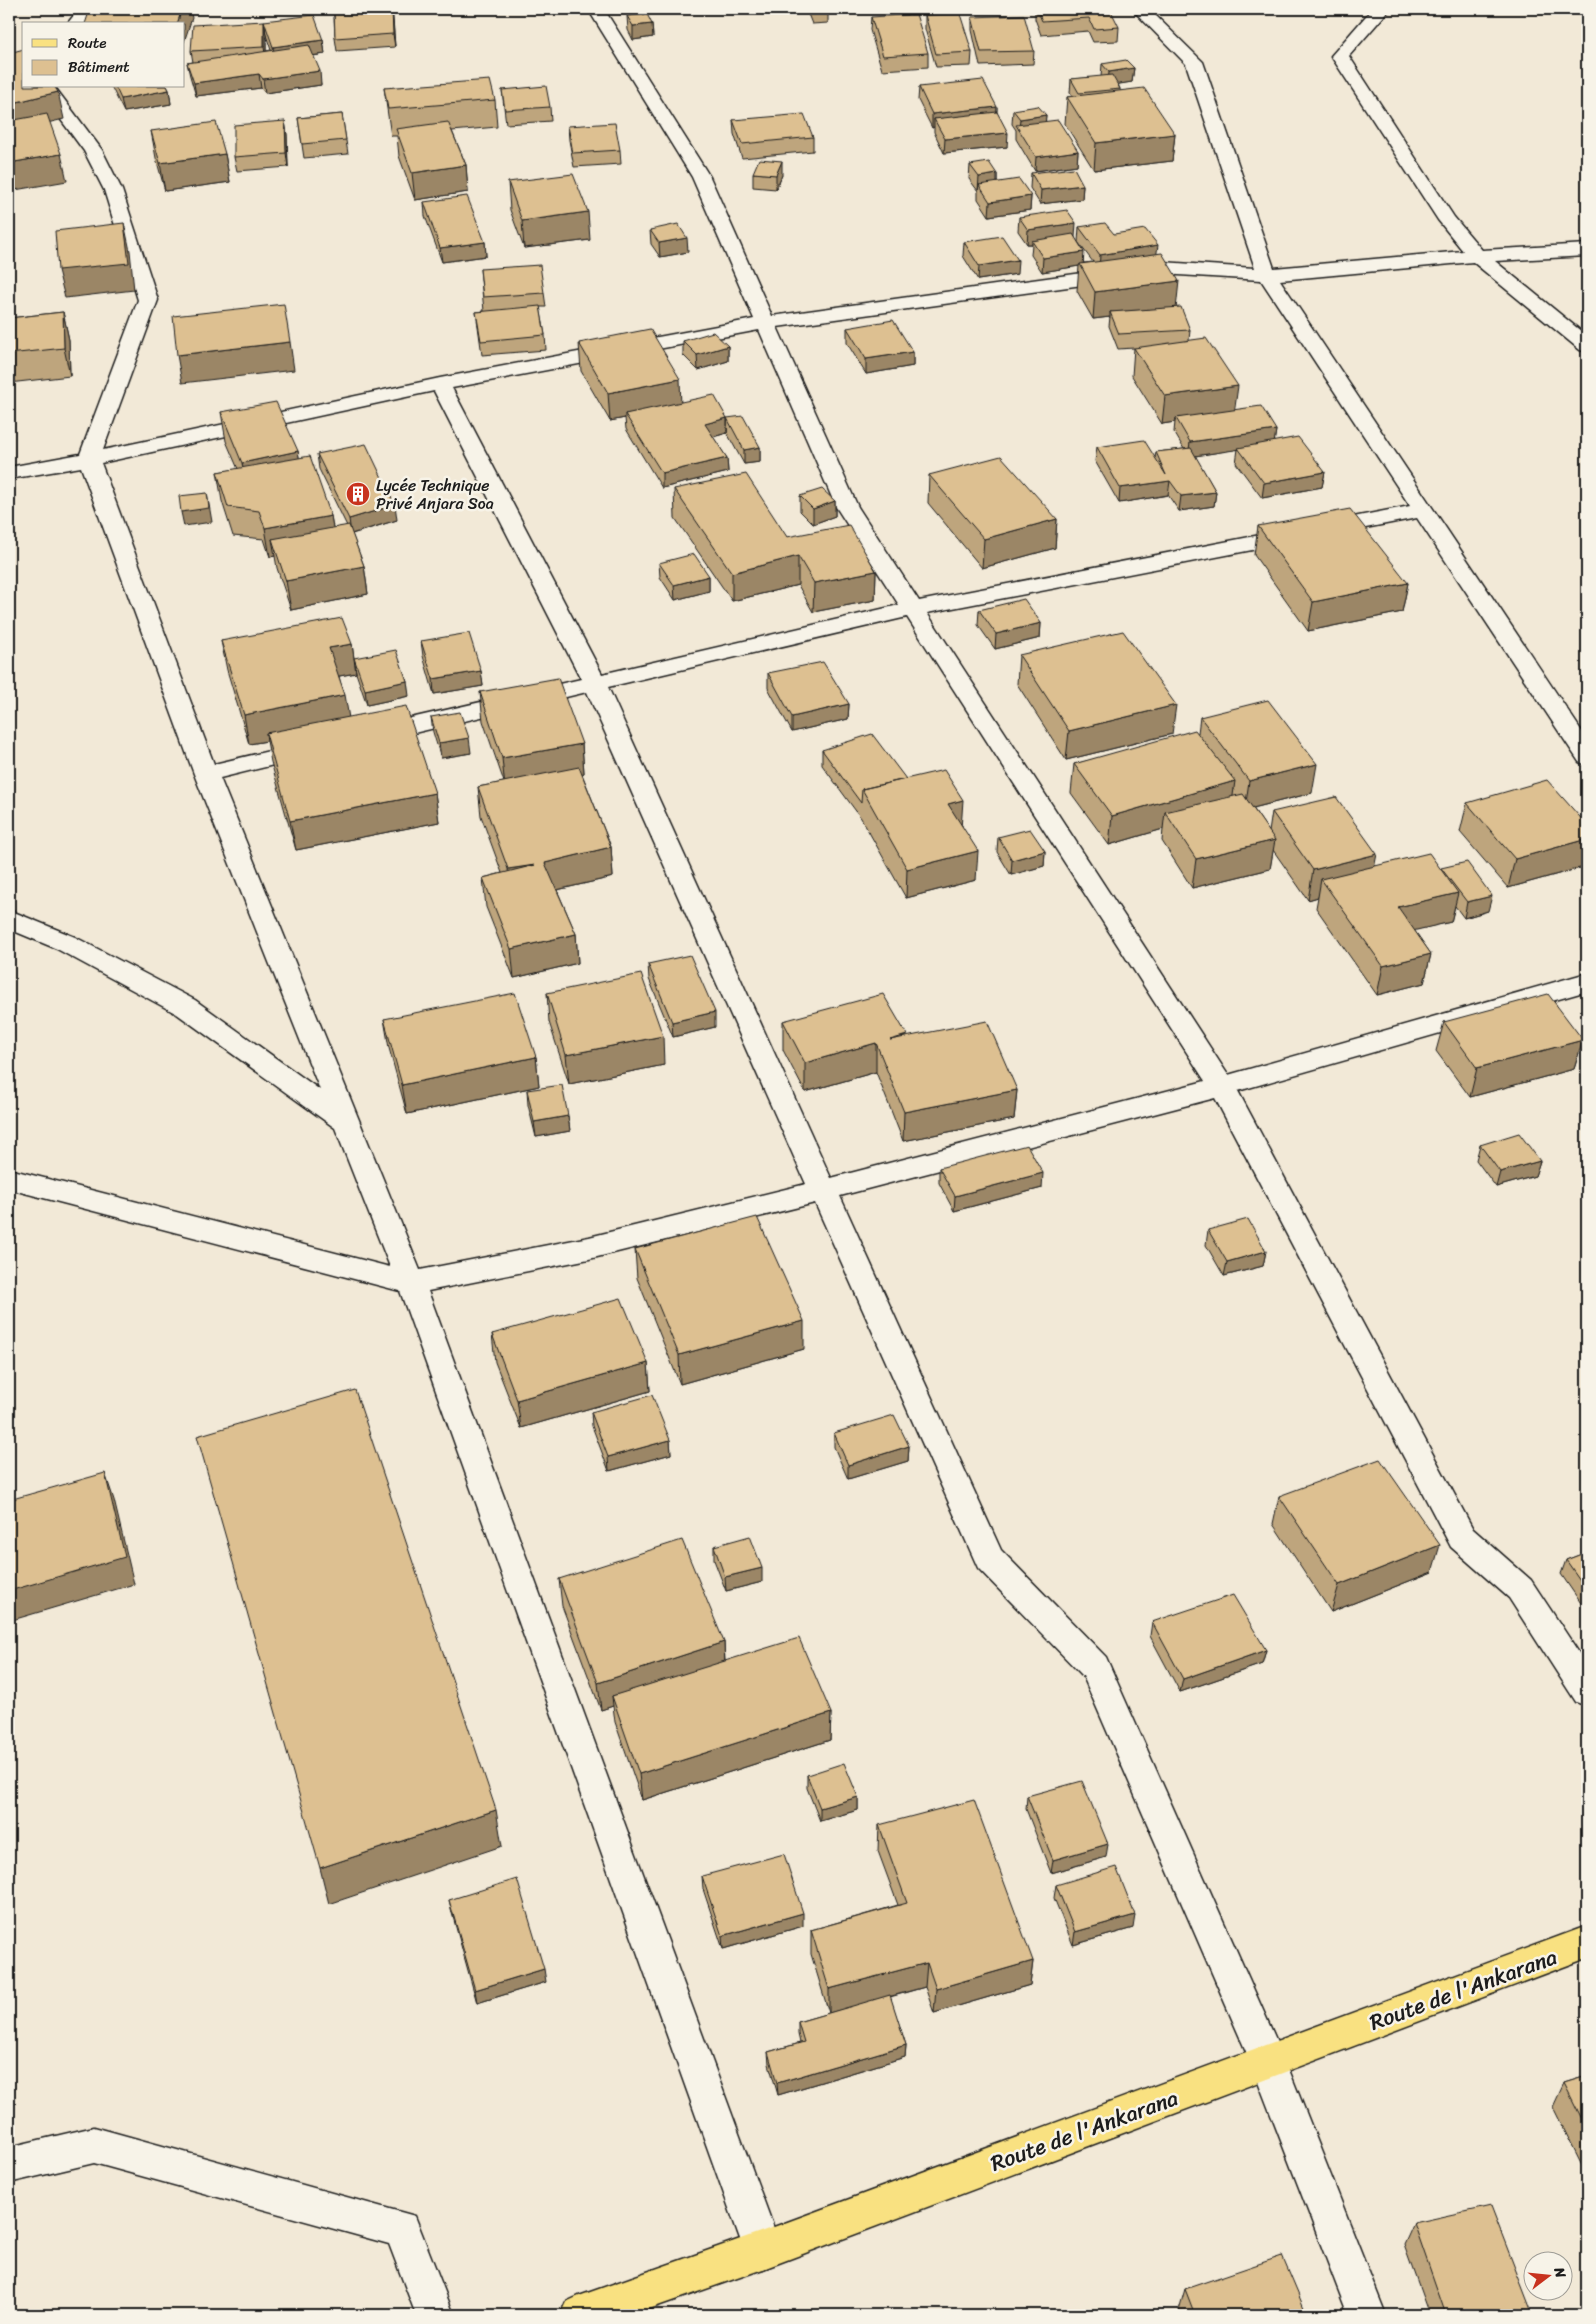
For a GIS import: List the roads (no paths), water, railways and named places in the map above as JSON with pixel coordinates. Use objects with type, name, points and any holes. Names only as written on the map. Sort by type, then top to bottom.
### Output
[{"type":"main road","name":"Route de l'Ankarana","points":[[579,2315],[763,2250],[1587,1942]]},
{"type":"street","points":[[77,22],[88,9]]},
{"type":"street","points":[[596,9],[701,177],[847,507],[1222,1086],[1462,1538],[1520,1589],[1587,1692]]},
{"type":"street","points":[[1140,9],[1194,62],[1267,276],[1587,757]]},
{"type":"street","points":[[1381,9],[1340,56],[1447,220],[1476,256],[1587,346]]},
{"type":"street","points":[[46,88],[93,150],[112,190],[148,300],[89,459],[206,774],[411,1283],[763,2250]]},
{"type":"street","points":[[9,473],[38,466],[89,459],[440,384],[766,323],[1162,268],[1267,276],[1476,256],[1587,250]]},
{"type":"street","points":[[440,384],[595,684],[989,1559],[1095,1667],[1268,2062],[1367,2315]]},
{"type":"street","points":[[352,740],[913,610],[1423,510]]},
{"type":"street","points":[[206,774],[323,747]]},
{"type":"street","points":[[9,919],[66,942],[186,1007],[347,1124]]},
{"type":"street","points":[[9,1178],[411,1283],[589,1248],[824,1190],[1159,1104],[1587,982]]},
{"type":"street","points":[[9,2165],[94,2145],[402,2229],[435,2315]]},
{"type":"place","name":"Lycée Technique Privé Anjara Soa","points":[[358,494]]}]
